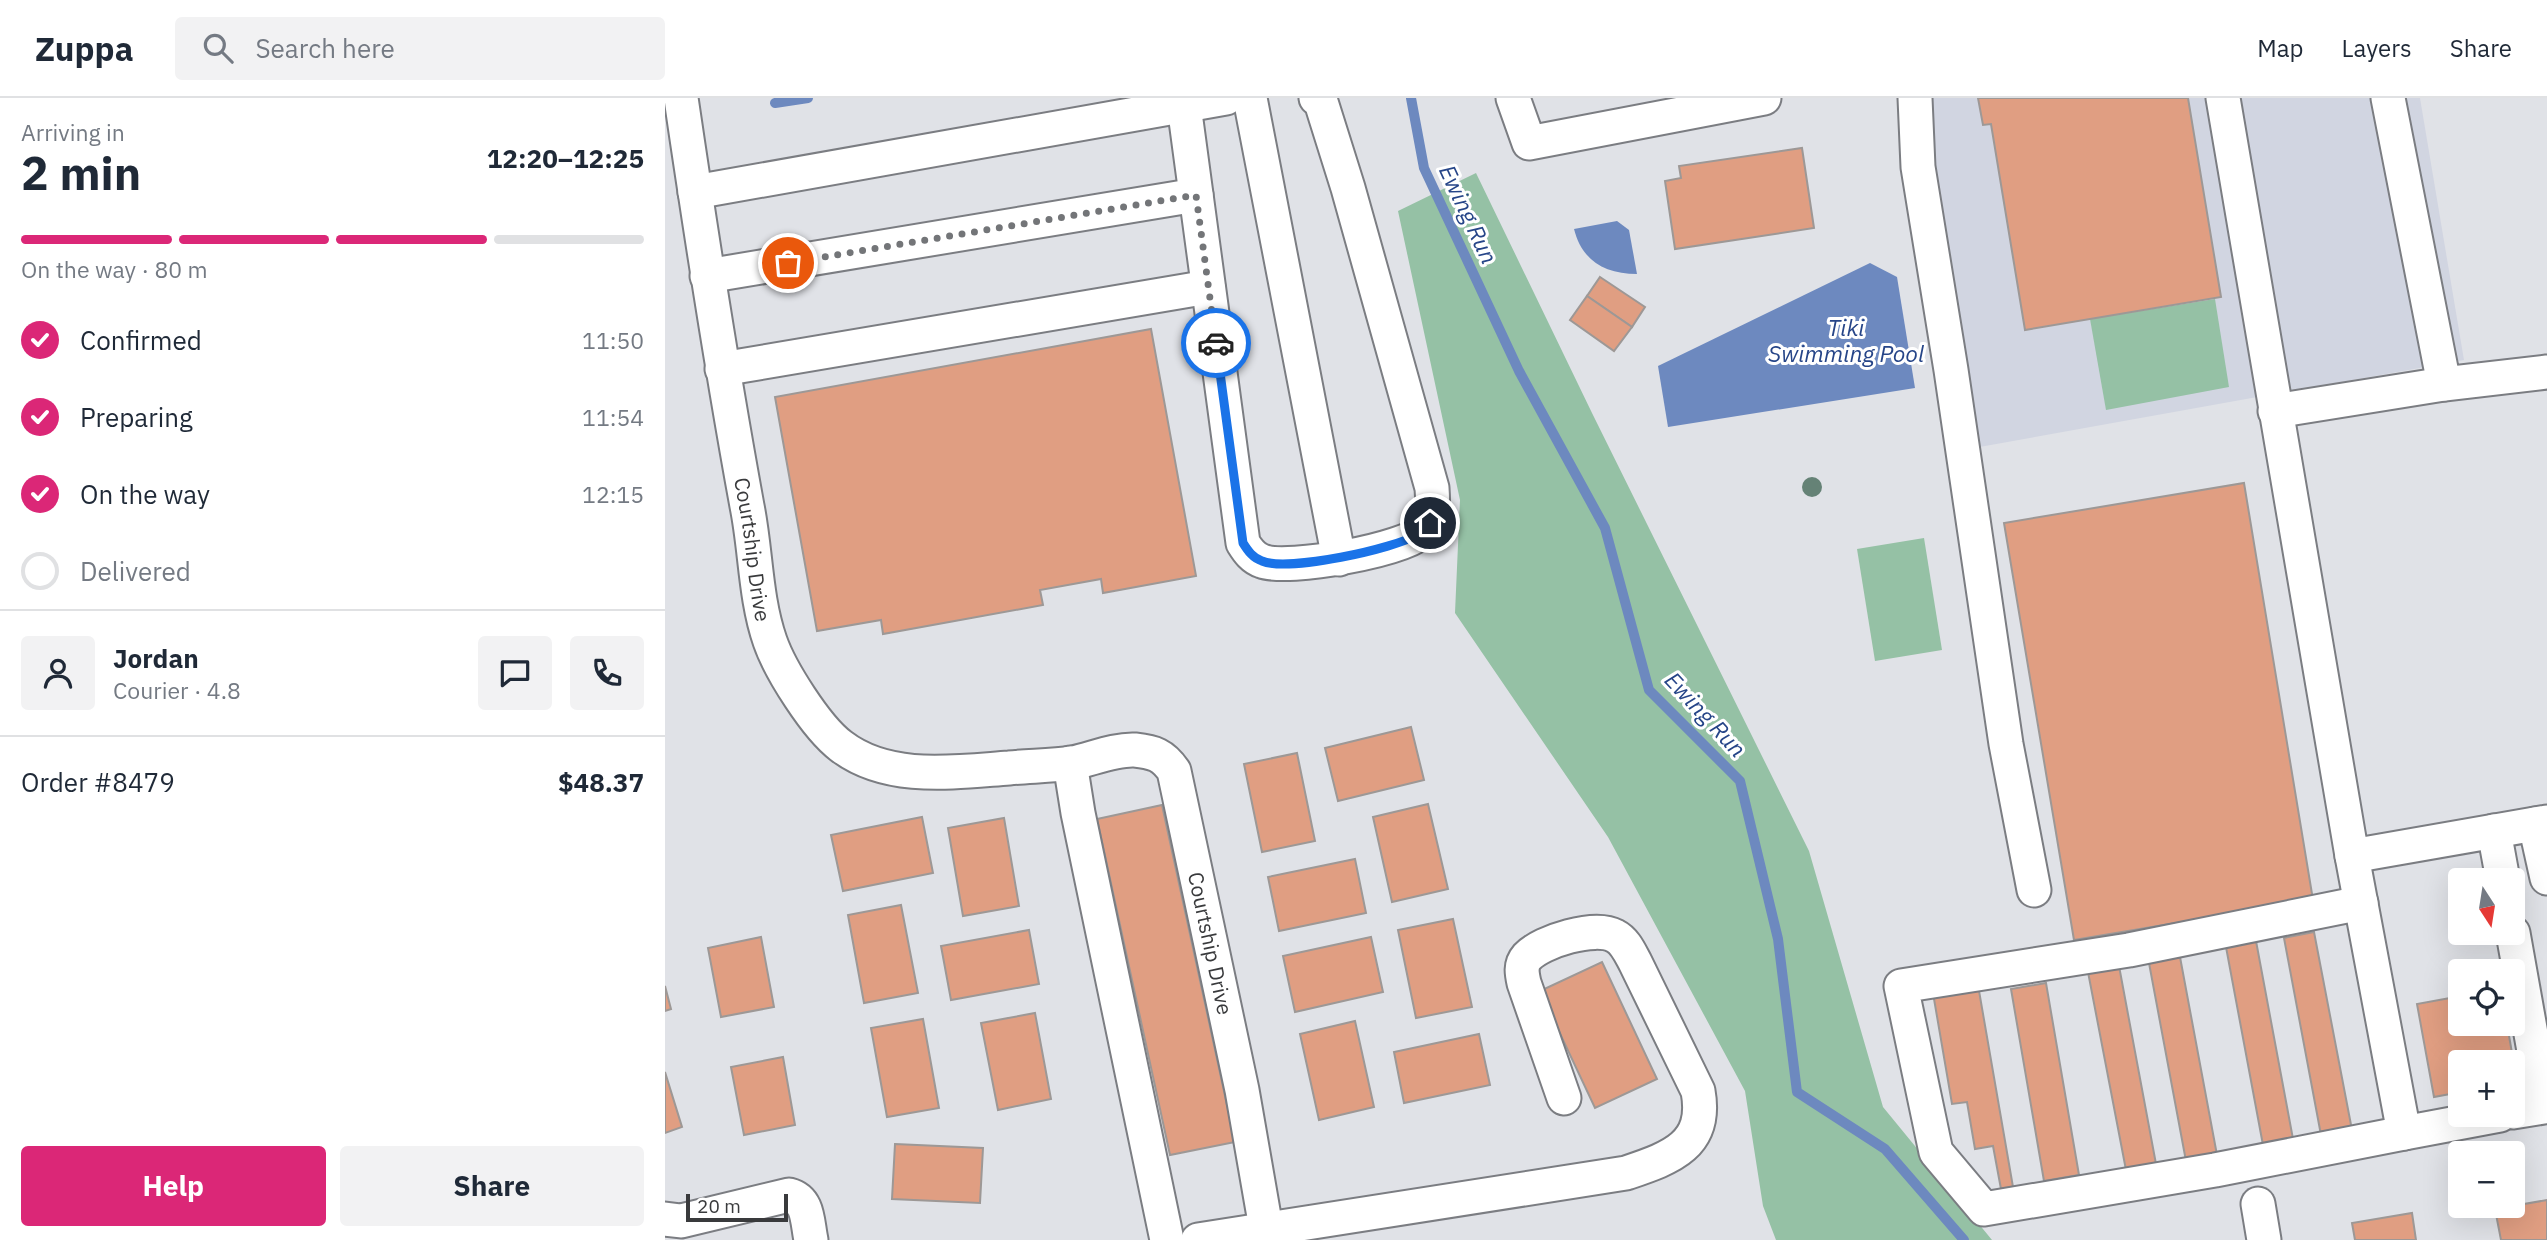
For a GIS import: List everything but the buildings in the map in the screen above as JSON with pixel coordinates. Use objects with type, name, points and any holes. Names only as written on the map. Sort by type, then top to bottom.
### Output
[{"type":"street","name":"Courtship Drive","points":[[681,98],[706,276],[750,521],[761,605],[770,642],[795,690],[839,745],[871,764],[918,773],[1070,763],[1131,750],[1151,752],[1166,758],[1174,771],[1242,1090],[1266,1228]]},
{"type":"street","points":[[695,192],[1184,102],[1226,98]]},
{"type":"street","points":[[1250,98],[1339,559]]},
{"type":"street","points":[[1184,102],[1243,543],[1249,554],[1263,562],[1279,564],[1339,559],[1402,542],[1422,533],[1430,523],[1432,488],[1348,188],[1321,102],[1316,98]]},
{"type":"street","points":[[1513,98],[1529,143],[1764,98]]},
{"type":"street","points":[[1915,98],[1918,167],[2007,744],[2034,890]]},
{"type":"street","points":[[2223,98],[2352,856],[2404,1133]]},
{"type":"street","points":[[2388,98],[2444,384]]},
{"type":"street","points":[[706,276],[1196,195]]},
{"type":"street","points":[[722,369],[1208,287]]},
{"type":"street","points":[[2275,411],[2444,384],[2547,372]]},
{"type":"street","points":[[1070,763],[1078,813],[1167,1240]]},
{"type":"street","points":[[2352,856],[2541,823],[2547,878]]},
{"type":"street","points":[[2494,831],[2501,868]]},
{"type":"street","points":[[2361,903],[2130,950],[1901,986],[1936,1152],[1985,1209],[2214,1170],[2448,1125]]},
{"type":"street","points":[[1198,1240],[1626,1172],[1668,1158],[1697,1130],[1701,1110],[1698,1091],[1636,962],[1614,935],[1576,935],[1552,942],[1527,957],[1522,968],[1524,983],[1564,1098]]},
{"type":"street","points":[[2515,945],[2544,1107],[2525,1110]]},
{"type":"street","points":[[665,1219],[681,1221],[789,1195],[798,1197],[804,1203],[811,1240]]},
{"type":"street","points":[[2258,1204],[2265,1240]]},
{"type":"shaded area","points":[[1916,98],[2420,98],[2464,360],[1974,448]]},
{"type":"green space","points":[[1476,173],[1809,851],[1883,1107],[1992,1240],[1776,1240],[1763,1206],[1745,1091],[1608,837],[1455,613],[1460,500],[1398,211]]},
{"type":"green space","points":[[2215,299],[2229,387],[2106,410],[2090,319]]},
{"type":"green space","points":[[1924,538],[1942,650],[1875,661],[1857,549]]},
{"type":"water","points":[[1617,221],[1629,230],[1637,274],[1615,271],[1596,264],[1583,250],[1574,229]]},
{"type":"water","name":"Tiki Swimming Pool","points":[[1870,263],[1897,277],[1915,388],[1668,427],[1658,366]]},
{"type":"waterway","points":[[775,103],[808,98]]},
{"type":"waterway","name":"Ewing Run","points":[[1411,98],[1424,168],[1519,371],[1605,528],[1649,690],[1740,781],[1778,939],[1797,1092],[1885,1149],[1964,1240]]},
{"type":"way so far","points":[[788,263],[1196,195],[1216,343]]},
{"type":"route","points":[[1216,343],[1243,543],[1249,554],[1263,562],[1279,564],[1339,559],[1402,542],[1422,533],[1430,523]]}]
